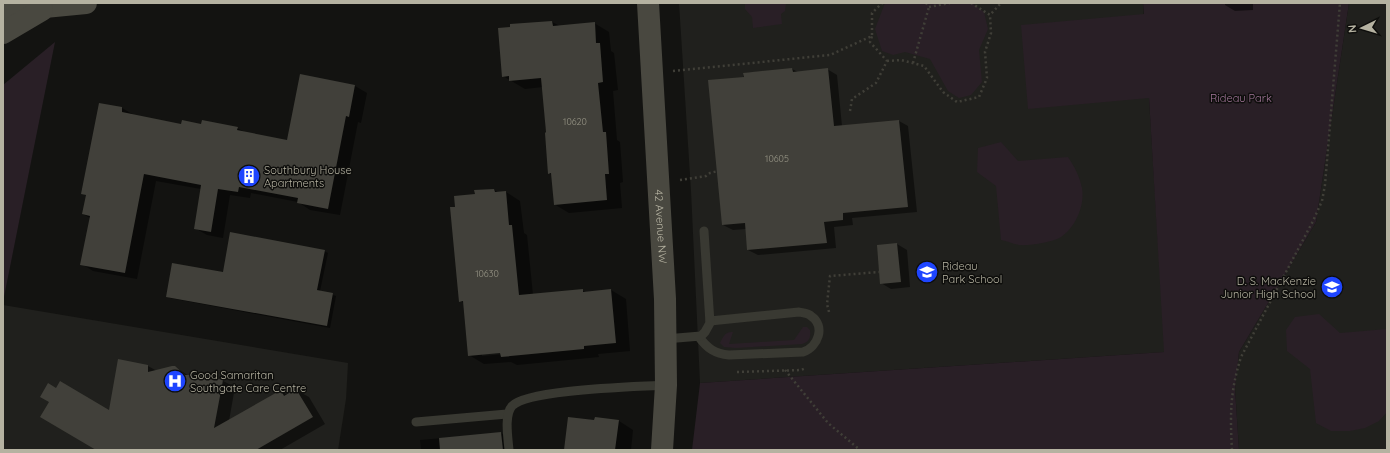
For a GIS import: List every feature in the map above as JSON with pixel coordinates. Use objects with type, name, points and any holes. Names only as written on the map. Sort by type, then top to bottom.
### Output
[{"type":"street","points":[[3,11],[86,3]]},
{"type":"street","name":"42 Avenue NW","points":[[648,3],[665,299],[666,385],[662,450]]},
{"type":"street","points":[[3,33],[46,7]]},
{"type":"lane","points":[[665,340],[699,337],[705,332],[710,321],[704,231]]},
{"type":"lane","points":[[699,337],[706,346],[713,351],[720,355],[729,355],[803,352],[810,349],[816,343],[819,335],[819,328],[816,320],[806,313],[799,312],[710,321]]},
{"type":"lane","points":[[509,450],[507,414],[513,405],[523,400],[552,392],[666,385]]},
{"type":"lane","points":[[416,422],[507,414]]},
{"type":"path","points":[[882,3],[872,14],[872,36],[870,42],[887,61]]},
{"type":"path","points":[[926,3],[929,7]]},
{"type":"path","points":[[929,7],[950,3]]},
{"type":"path","points":[[971,3],[990,15]]},
{"type":"path","points":[[887,61],[901,60],[924,66],[943,92],[957,102],[979,97],[987,78],[985,52],[991,33],[990,15],[1001,3]]},
{"type":"path","points":[[1232,450],[1230,422],[1231,398],[1234,378],[1240,357],[1313,221],[1322,201],[1325,185],[1340,3]]},
{"type":"path","points":[[913,63],[929,7]]},
{"type":"path","points":[[673,71],[830,55],[872,36]]},
{"type":"path","points":[[850,111],[852,99],[876,83],[887,61]]},
{"type":"path","points":[[680,180],[706,176],[710,173],[718,171]]},
{"type":"path","points":[[827,304],[830,276],[879,272]]},
{"type":"path","points":[[785,370],[828,423],[860,450]]},
{"type":"shaded area","name":"Rideau Park School","points":[[679,3],[1143,3],[1165,352],[700,383],[691,191]]},
{"type":"shaded area","name":"D. S. MacKenzie Junior High School","points":[[1349,3],[1387,3],[1387,450],[1239,450],[1235,389],[1239,352],[1316,222]]},
{"type":"shaded area","name":"Good Samaritan Southgate Care Centre","points":[[3,305],[348,363],[346,399],[338,450],[3,450]]},
{"type":"green space","points":[[745,3],[786,3],[785,11],[781,14],[782,24],[753,28],[752,17],[745,9]]},
{"type":"green space","points":[[885,3],[972,3],[984,12],[988,29],[979,50],[982,82],[971,95],[959,98],[948,91],[930,59],[905,52],[893,55],[882,51],[875,29]]},
{"type":"green space","name":"Rideau Park","points":[[1143,3],[1349,3],[1316,222],[1239,352],[1235,389],[1239,450],[692,450],[700,383],[1164,352],[1149,98],[1028,109],[1021,25],[1144,14]]},
{"type":"green space","points":[[55,42],[3,302],[3,85]]},
{"type":"green space","points":[[1001,142],[1018,161],[1068,157],[1070,160],[1081,184],[1083,195],[1081,208],[1075,222],[1061,237],[1047,242],[1024,245],[1017,245],[1001,240],[996,186],[977,172],[978,148]]},
{"type":"green space","points":[[1319,314],[1340,333],[1387,329],[1387,412],[1379,421],[1365,428],[1350,431],[1331,431],[1316,423],[1310,369],[1287,351],[1286,330],[1295,317]]},
{"type":"green space","points":[[803,327],[807,327],[810,330],[810,335],[808,341],[802,344],[736,348],[724,347],[720,343],[728,332],[733,332],[729,344],[794,340]]},
{"type":"building","points":[[552,21],[553,26],[595,22],[596,43],[600,43],[603,82],[598,83],[603,132],[606,132],[609,174],[605,174],[607,200],[554,205],[551,173],[548,174],[541,78],[509,81],[509,76],[502,77],[498,28],[510,27],[510,24]]},
{"type":"building","points":[[792,68],[793,72],[828,68],[834,126],[899,120],[908,207],[843,213],[843,220],[824,222],[827,243],[747,250],[745,223],[722,225],[708,80],[744,77],[743,73]]},
{"type":"building","name":"Southbury House Apartments","points":[[300,74],[355,85],[349,117],[346,116],[328,209],[297,203],[298,198],[239,187],[238,192],[218,189],[211,232],[194,229],[201,185],[144,174],[125,273],[80,265],[90,216],[82,214],[86,195],[81,194],[99,103],[122,107],[122,112],[181,124],[182,120],[201,124],[202,120],[238,127],[237,130],[287,140]]},
{"type":"building","points":[[494,189],[495,192],[506,191],[509,225],[512,225],[519,295],[583,289],[583,292],[611,289],[616,343],[584,346],[584,349],[501,357],[500,353],[468,356],[463,301],[459,302],[450,207],[455,207],[454,196],[475,194],[474,190]]},
{"type":"building","points":[[230,232],[325,250],[317,290],[333,293],[327,326],[166,297],[172,263],[223,272]]},
{"type":"building","points":[[897,243],[901,282],[880,284],[877,245]]},
{"type":"building","points":[[118,359],[148,365],[148,372],[175,366],[185,375],[200,375],[223,380],[214,428],[281,390],[284,396],[296,389],[313,417],[256,450],[96,450],[40,417],[49,402],[40,397],[48,383],[56,388],[60,381],[109,410]]},
{"type":"building","points":[[568,417],[594,420],[595,417],[619,420],[615,450],[564,450]]},
{"type":"building","points":[[501,432],[503,450],[440,450],[439,438]]},
{"type":"place","name":"Southbury House Apartments","points":[[249,176]]},
{"type":"place","name":"Rideau Park School","points":[[927,272]]},
{"type":"place","name":"D. S. MacKenzie Junior High School","points":[[1332,287]]},
{"type":"place","name":"Good Samaritan Southgate Care Centre","points":[[175,381]]}]
